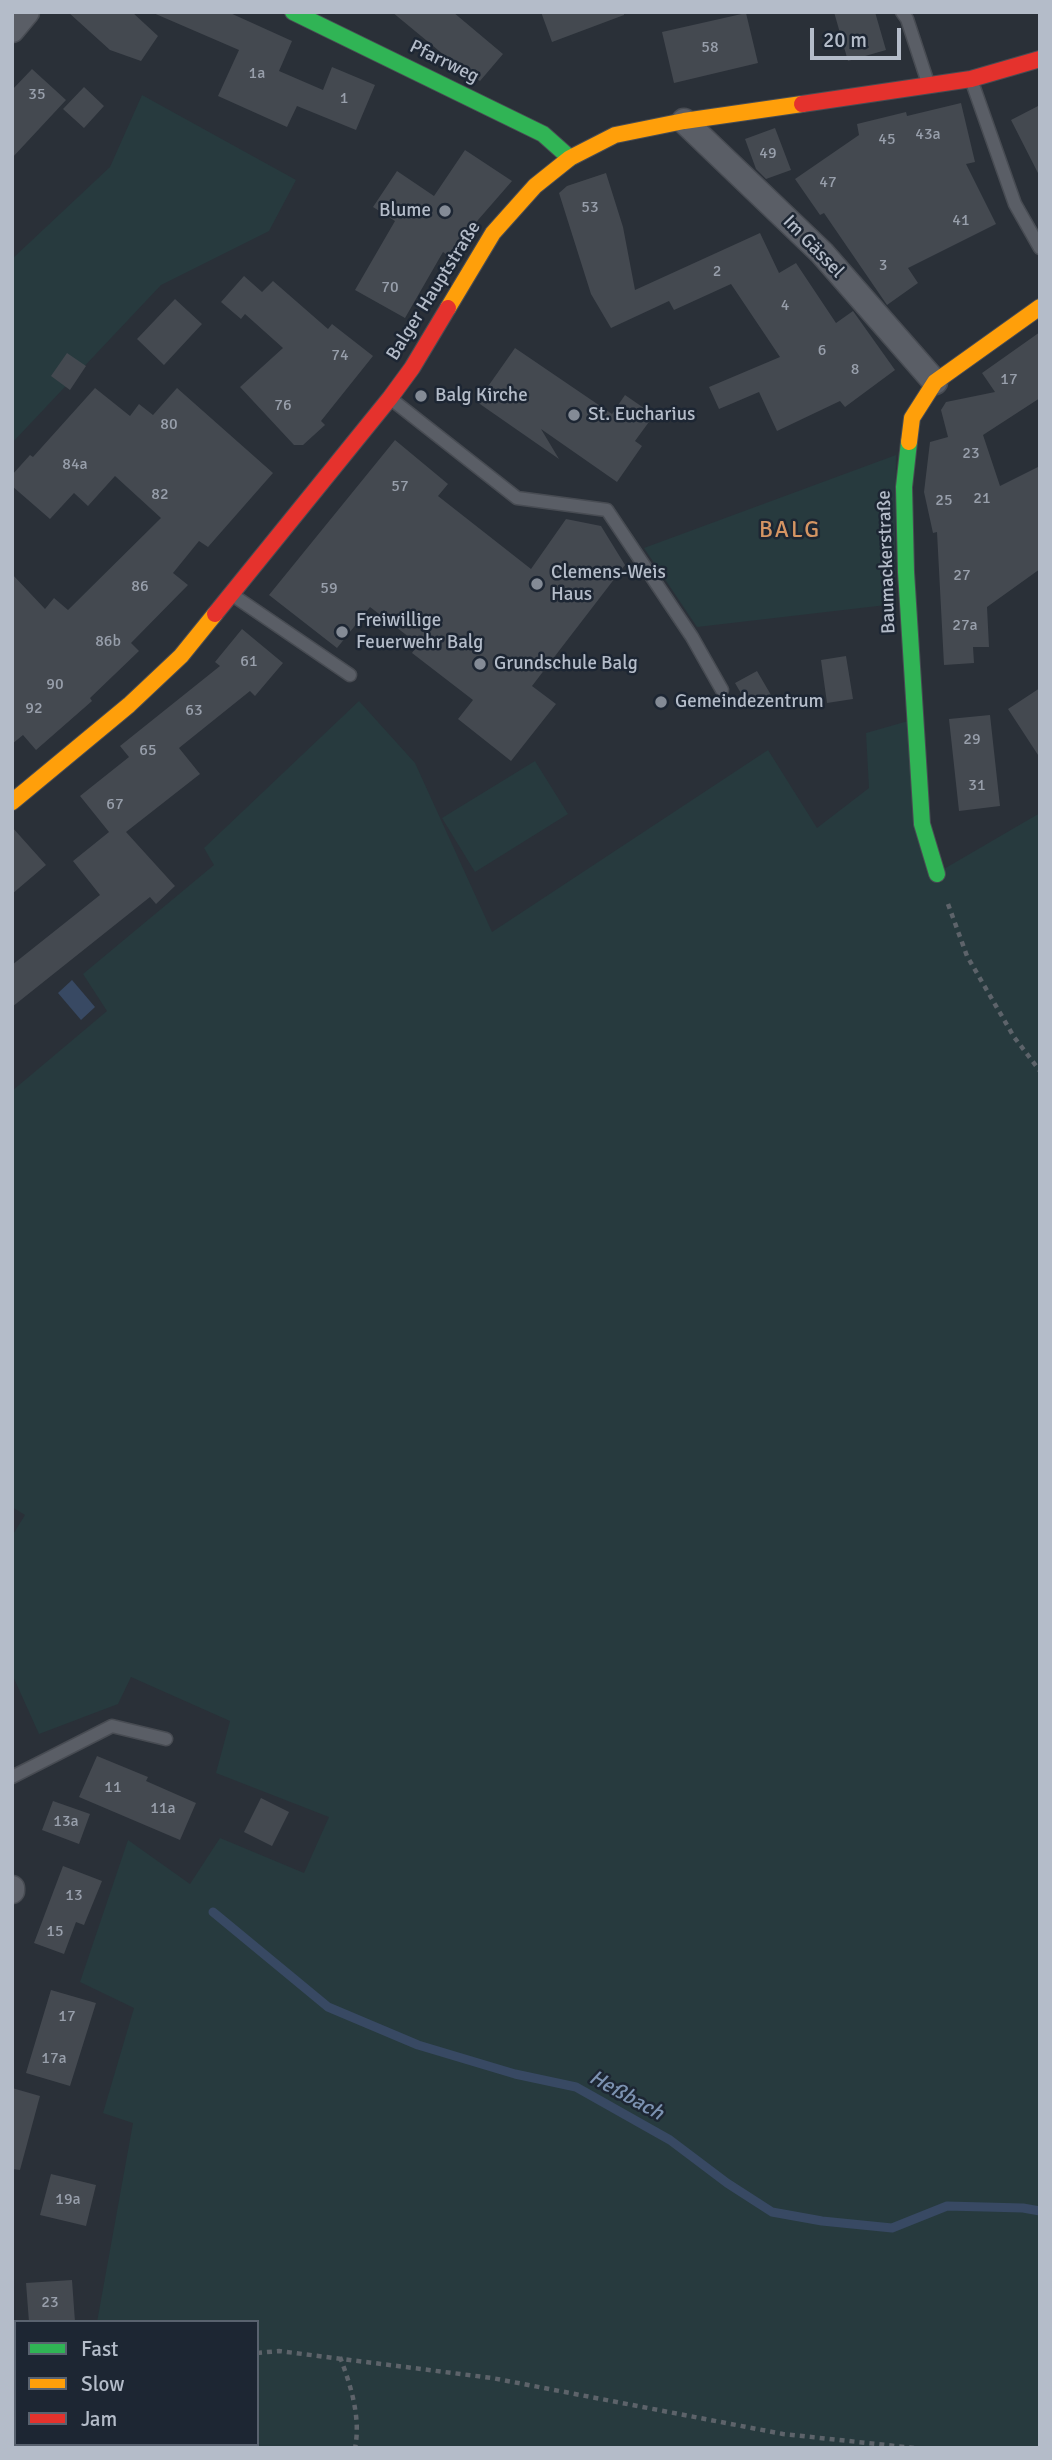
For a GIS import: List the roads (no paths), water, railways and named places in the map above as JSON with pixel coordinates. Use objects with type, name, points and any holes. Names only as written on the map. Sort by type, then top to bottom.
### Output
[{"type":"street","points":[[12,30],[27,12]]},
{"type":"street","name":"Pfarrweg","points":[[293,12],[542,134],[570,158]]},
{"type":"street","name":"Balger Hauptstraße","points":[[12,802],[129,705],[173,664],[390,398],[412,368],[493,233],[535,186],[570,158],[615,135],[684,121],[971,79],[1040,59]]},
{"type":"street","name":"Im Gässel","points":[[684,121],[822,253],[935,382]]},
{"type":"street","name":"Baumackerstraße","points":[[937,874],[922,824],[906,572],[904,487],[912,418],[935,382],[1040,307]]},
{"type":"lane","points":[[902,12],[907,19],[929,84]]},
{"type":"lane","points":[[971,79],[1015,204],[1040,248]]},
{"type":"lane","points":[[390,398],[517,498],[607,510],[692,636],[722,690]]},
{"type":"lane","points":[[231,594],[350,675]]},
{"type":"lane","points":[[12,1777],[111,1726],[166,1739]]},
{"type":"water","points":[[72,980],[95,1007],[81,1020],[58,993]]},
{"type":"waterway","name":"Heßbach","points":[[213,1912],[328,2007],[418,2045],[515,2074],[576,2087],[670,2140],[727,2183],[772,2212],[822,2221],[892,2228],[947,2206],[1040,2211]]},
{"type":"place","name":"Blume","points":[[445,211]]},
{"type":"place","name":"Balg Kirche","points":[[421,396]]},
{"type":"place","name":"St. Eucharius","points":[[574,415]]},
{"type":"place","name":"Clemens-Weis Haus","points":[[537,584]]},
{"type":"place","name":"Freiwillige Feuerwehr Balg","points":[[342,632]]},
{"type":"place","name":"Grundschule Balg","points":[[480,664]]},
{"type":"place","name":"Gemeindezentrum","points":[[661,702]]},
{"type":"district","name":"BALG","points":[[790,531]]}]
